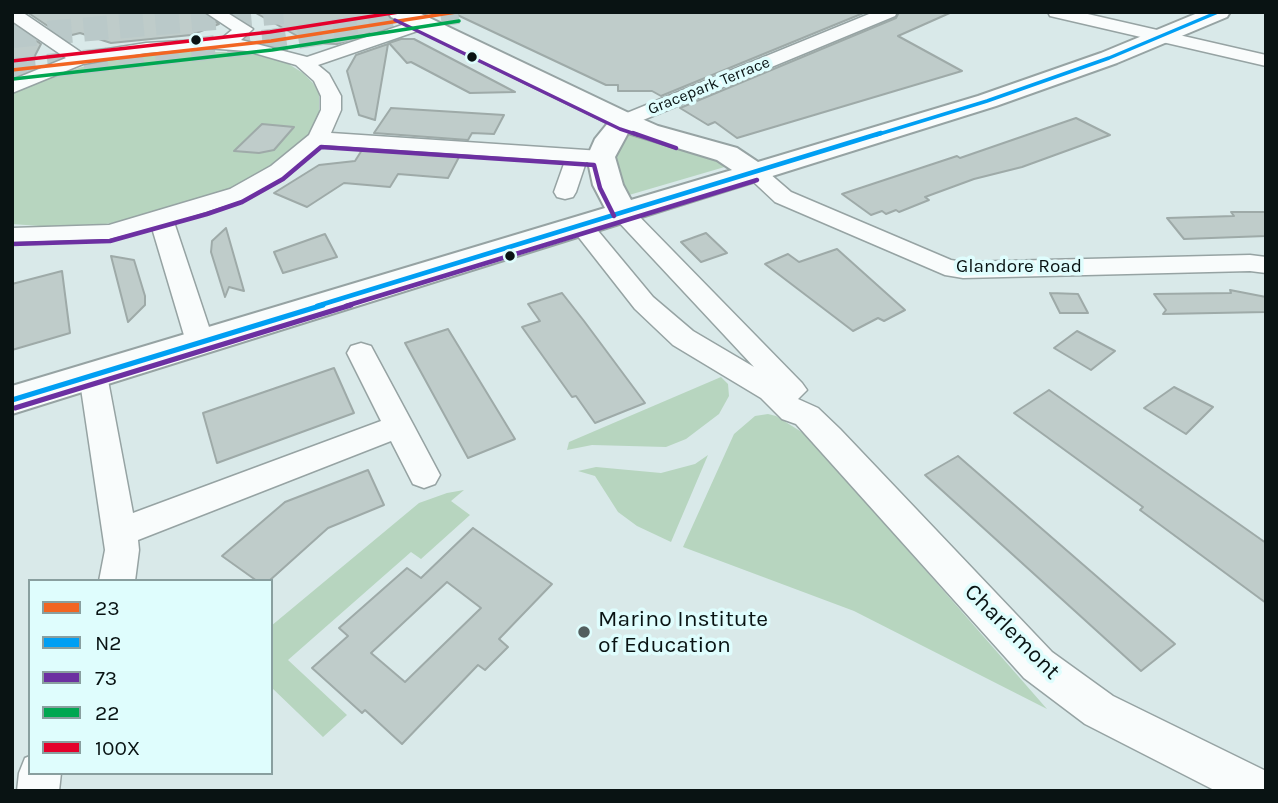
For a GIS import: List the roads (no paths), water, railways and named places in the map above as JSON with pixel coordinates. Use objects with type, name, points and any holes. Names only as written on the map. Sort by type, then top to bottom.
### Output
[{"type":"main road","points":[[399,12],[624,121],[649,132],[727,154],[754,172]]},
{"type":"main road","points":[[12,400],[1048,80],[1161,38],[1219,12]]},
{"type":"main road","name":"Gracepark Terrace","points":[[589,157],[624,121]]},
{"type":"main road","points":[[589,157],[622,212]]},
{"type":"street","points":[[214,12],[244,29],[225,44]]},
{"type":"street","name":"Gracepark Terrace","points":[[624,121],[889,12]]},
{"type":"street","points":[[1056,12],[1266,61]]},
{"type":"street","points":[[12,13],[79,60]]},
{"type":"street","points":[[307,63],[422,23]]},
{"type":"street","points":[[12,87],[79,60],[146,48],[225,44],[267,51],[307,63],[322,78],[331,96],[331,110],[318,138],[279,171],[238,194],[162,219],[109,232],[14,238]]},
{"type":"street","points":[[318,138],[589,157]]},
{"type":"street","points":[[565,191],[589,157]]},
{"type":"street","name":"Glandore Road","points":[[754,172],[783,197],[945,268],[963,270],[1250,263],[1266,265]]},
{"type":"street","name":"Charlemont","points":[[622,212],[806,405],[807,416]]},
{"type":"street","points":[[162,219],[200,342]]},
{"type":"street","name":"Charlemont","points":[[580,225],[644,303],[683,338],[752,378],[793,411],[807,416],[848,457],[1038,665],[1099,710],[1261,791]]},
{"type":"street","points":[[361,353],[424,475]]},
{"type":"street","points":[[93,375],[122,550],[117,579]]},
{"type":"street","points":[[119,533],[399,426]]},
{"type":"tunnel","points":[[12,36],[283,12]]},
{"type":"tunnel","points":[[12,70],[271,41],[458,12]]},
{"type":"place","name":"Marino Institute of Education","points":[[584,632]]}]
